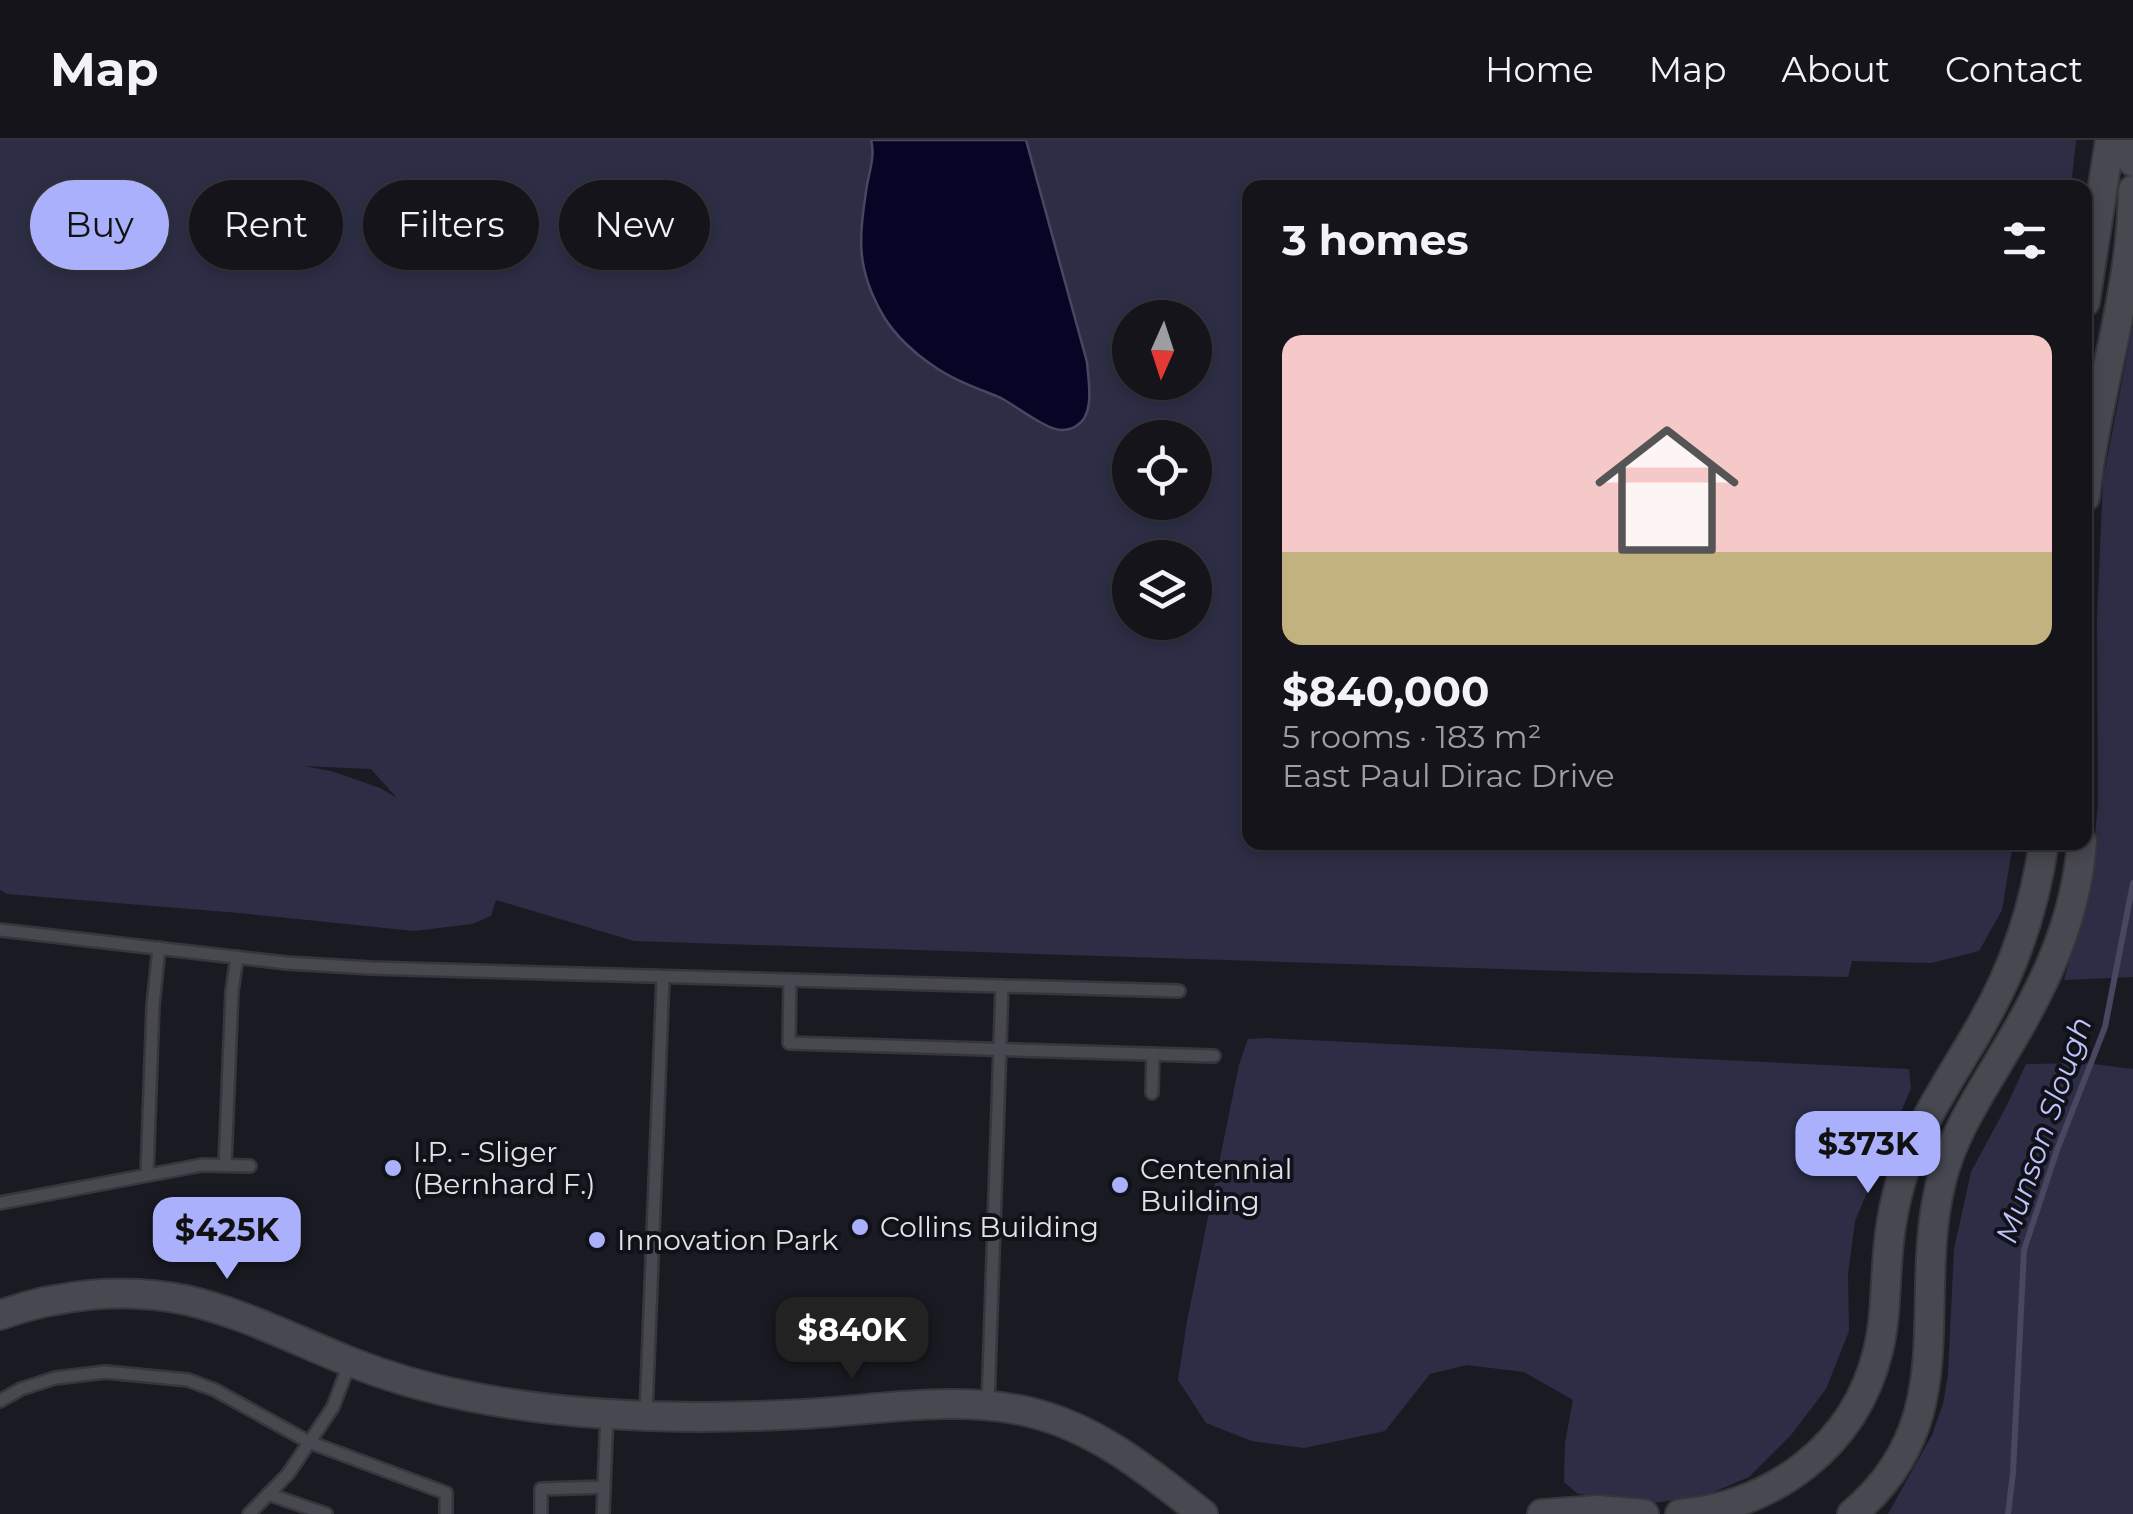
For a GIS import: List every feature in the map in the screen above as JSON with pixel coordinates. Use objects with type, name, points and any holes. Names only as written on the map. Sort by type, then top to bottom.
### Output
[{"type":"street","points":[[2092,257],[2110,140]]},
{"type":"street","points":[[2132,140],[2133,162]]},
{"type":"street","points":[[2092,442],[2126,270],[2133,190]]},
{"type":"street","points":[[1680,1514],[1739,1509],[1802,1469],[1827,1446],[1867,1385],[1884,1317],[1888,1247],[1902,1177],[1929,1112],[2000,988],[2026,922],[2042,850]]},
{"type":"street","points":[[1852,1514],[1886,1479],[1918,1420],[1930,1352],[1930,1248],[1942,1178],[1969,1112],[2055,959],[2074,897],[2081,850]]},
{"type":"street","points":[[0,1315],[59,1299],[99,1294],[146,1294],[186,1300],[414,1383],[472,1397],[607,1413],[730,1416],[953,1404],[1031,1412],[1086,1432],[1118,1449],[1203,1514]]},
{"type":"street","points":[[1542,1514],[1598,1510],[1644,1514]]},
{"type":"lane","points":[[0,930],[287,963],[370,968],[1179,991]]},
{"type":"lane","points":[[147,1174],[159,948]]},
{"type":"lane","points":[[225,1166],[232,990],[237,956]]},
{"type":"lane","points":[[646,1414],[663,977]]},
{"type":"lane","points":[[790,980],[788,1043],[1214,1056]]},
{"type":"lane","points":[[988,1406],[1002,986]]},
{"type":"lane","points":[[1152,1093],[1154,1054]]},
{"type":"lane","points":[[0,1203],[202,1165],[250,1166]]},
{"type":"lane","points":[[249,1514],[288,1474],[333,1407],[350,1362]]},
{"type":"lane","points":[[0,1401],[20,1389],[55,1378],[106,1372],[188,1380],[216,1390],[309,1442],[446,1493],[446,1514]]},
{"type":"lane","points":[[603,1514],[607,1413]]},
{"type":"lane","points":[[542,1514],[542,1489],[604,1487]]},
{"type":"lane","points":[[268,1494],[326,1514]]},
{"type":"shaded area","points":[[0,140],[2076,140],[2072,180],[1242,180],[1242,850],[2012,850],[2002,910],[1979,951],[1931,963],[1852,961],[1848,977],[1596,972],[634,941],[496,900],[491,916],[472,924],[414,931],[7,894],[0,890]],"holes":[[[303,766],[371,769],[397,798],[331,771]]]},
{"type":"shaded area","points":[[871,140],[1026,140],[1087,362],[1089,406],[1076,426],[1061,430],[1047,426],[1001,398],[948,375],[912,349],[888,324],[868,283],[862,253]]},
{"type":"shaded area","points":[[2133,324],[2133,977],[2064,980],[2090,887],[2098,803],[2097,618],[2103,480]]},
{"type":"shaded area","points":[[1248,1039],[1909,1069],[1911,1088],[1855,1221],[1848,1274],[1849,1331],[1826,1389],[1791,1435],[1749,1477],[1704,1496],[1653,1503],[1578,1494],[1564,1482],[1565,1443],[1573,1400],[1524,1372],[1467,1365],[1430,1374],[1385,1431],[1304,1448],[1252,1441],[1206,1423],[1178,1380],[1187,1321],[1239,1065]]},
{"type":"shaded area","points":[[2085,1063],[2133,1069],[2133,1514],[1888,1514],[1932,1435],[1943,1404],[1954,1249],[1971,1172],[2026,1064]]},
{"type":"waterway","name":"Munson Slough","points":[[2008,1514],[2024,1250],[2057,1150],[2105,1027],[2133,883]]},
{"type":"place","name":"I.P. - Sliger (Bernhard F.)","points":[[393,1168]]},
{"type":"place","name":"Centennial Building","points":[[1120,1185]]},
{"type":"place","name":"Collins Building","points":[[860,1227]]},
{"type":"place","name":"Innovation Park","points":[[597,1240]]}]
